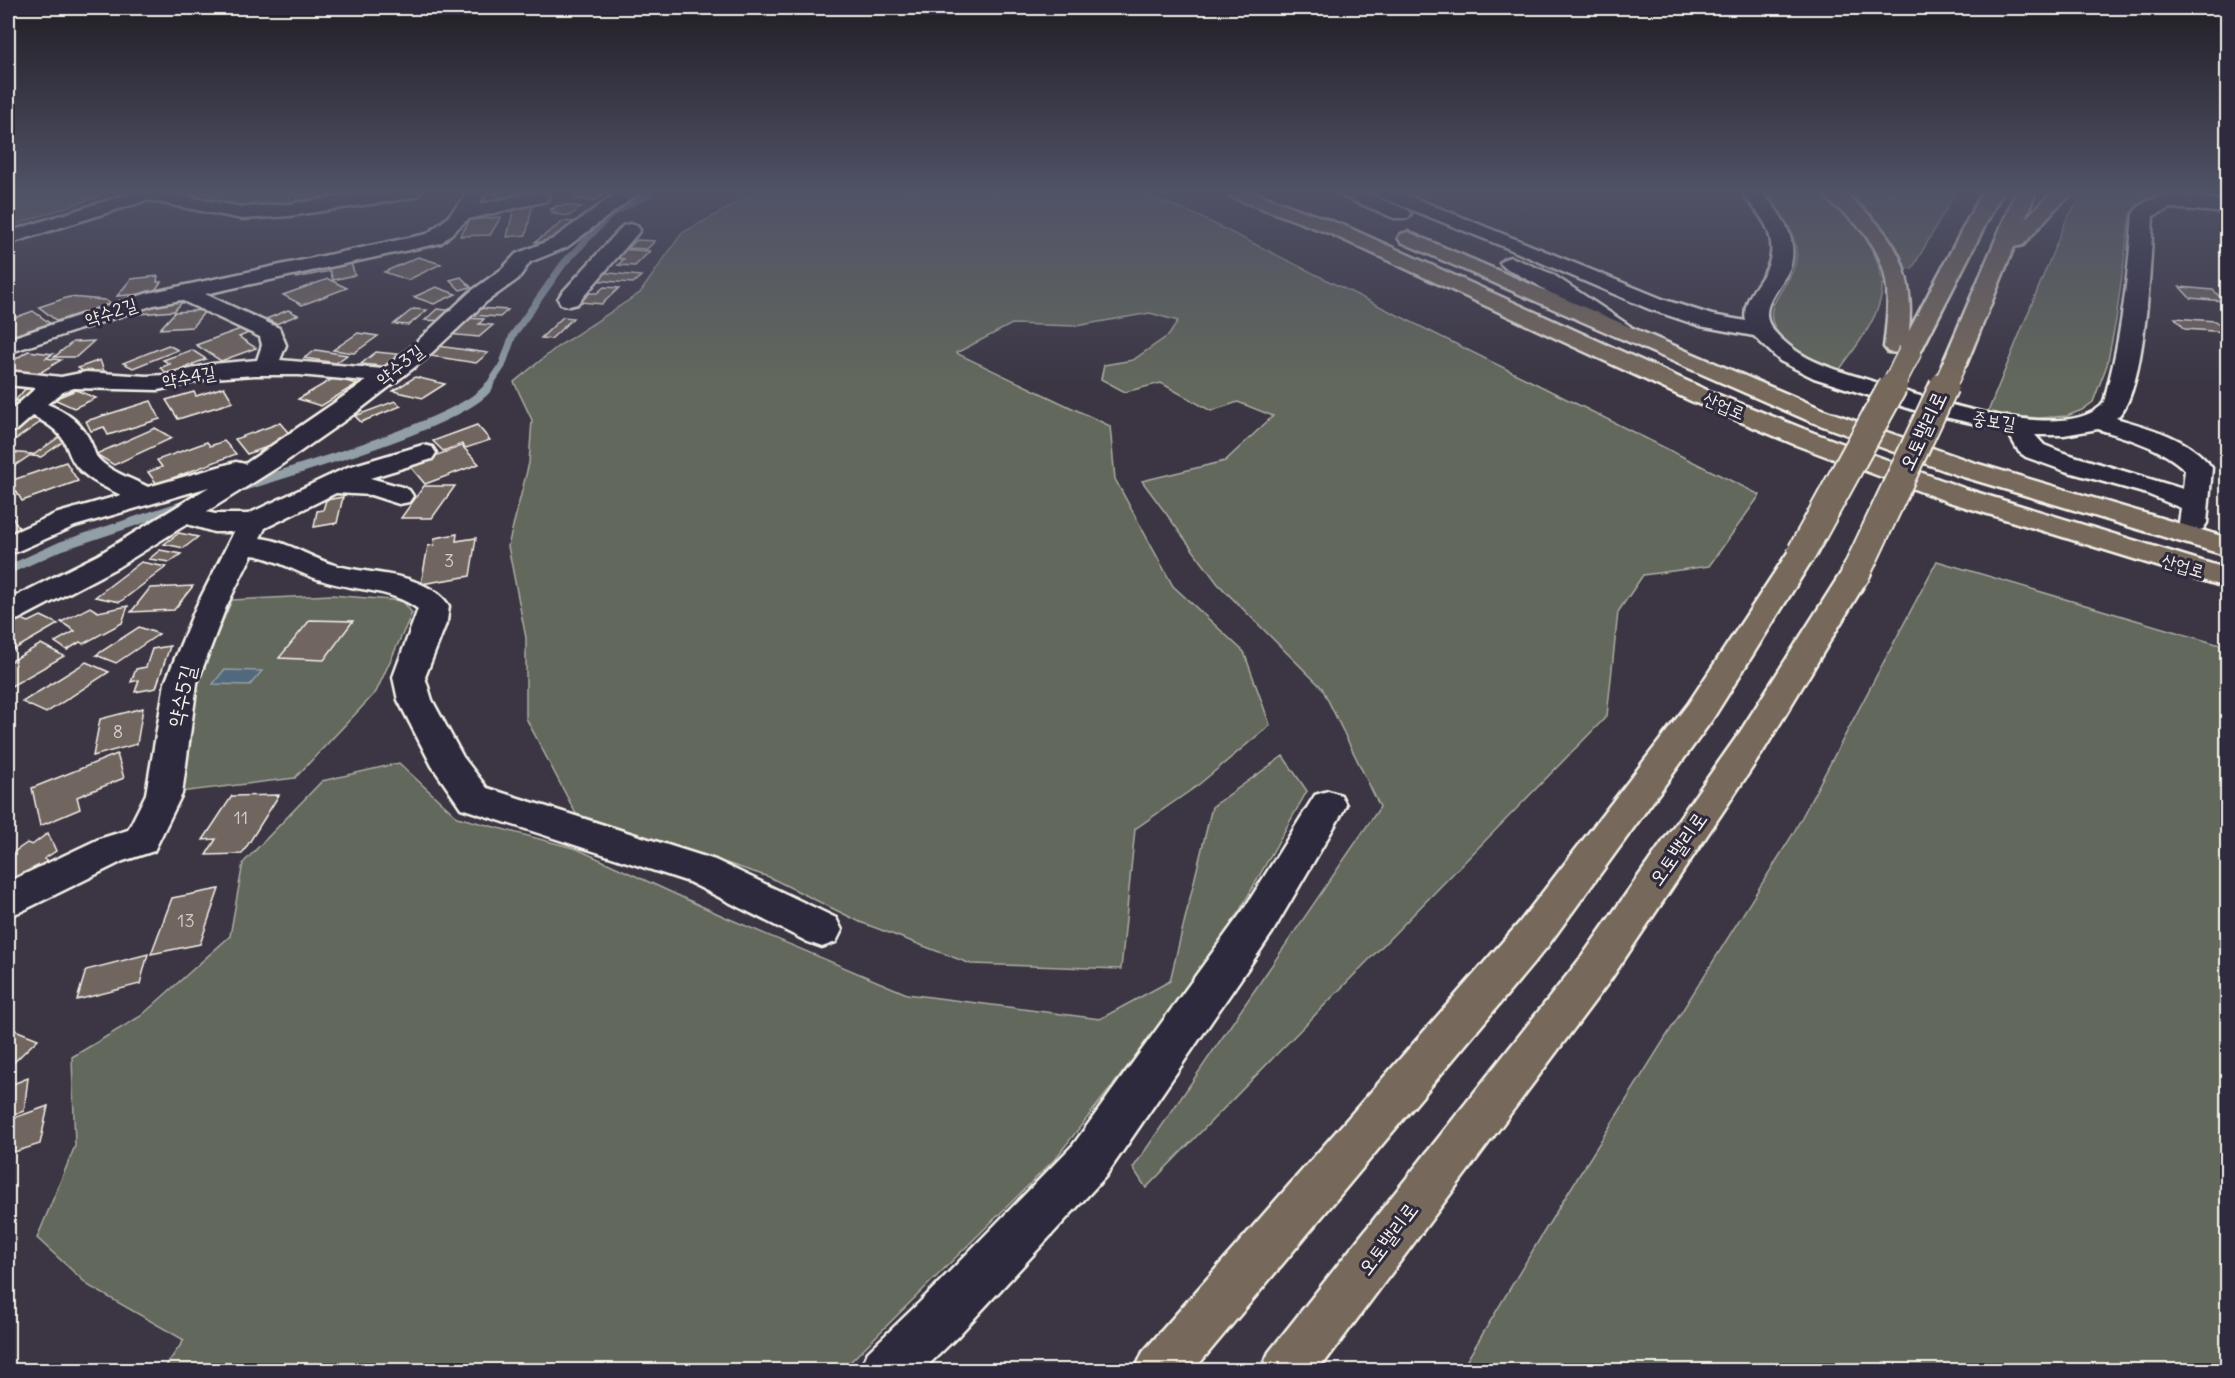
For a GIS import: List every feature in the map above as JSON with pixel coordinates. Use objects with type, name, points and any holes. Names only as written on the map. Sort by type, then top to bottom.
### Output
[{"type":"main road","name":"산업로","points":[[1395,256],[1700,396],[1805,439],[1956,495],[2228,579]]},
{"type":"main road","name":"산업로","points":[[1449,256],[1818,416],[1966,469],[2228,547]]},
{"type":"main road","points":[[1888,256],[1898,281],[1903,350]]},
{"type":"main road","points":[[1161,1371],[1533,935],[1700,712],[1802,552],[1873,425],[1903,350],[1956,256]]},
{"type":"main road","points":[[1989,279],[1999,256]]},
{"type":"main road","points":[[1989,279],[2005,256]]},
{"type":"main road","name":"오토밸리로","points":[[1287,1371],[1597,967],[1752,741],[1855,575],[1954,365],[1989,279]]},
{"type":"street","name":"약수2길","points":[[10,348],[115,310],[182,292],[353,256]]},
{"type":"street","name":"약수3길","points":[[184,515],[345,409],[385,376],[417,354],[478,297],[510,274],[523,258],[527,256]]},
{"type":"street","points":[[569,299],[607,256]]},
{"type":"street","points":[[1493,256],[1544,279],[1622,332]]},
{"type":"street","points":[[1546,256],[1655,304],[1727,325],[1761,330]]},
{"type":"street","points":[[1761,330],[1756,318],[1757,305],[1776,274],[1781,256]]},
{"type":"street","points":[[2097,420],[2114,408],[2128,357],[2136,308],[2140,256]]},
{"type":"street","points":[[182,292],[271,333],[274,345],[266,367]]},
{"type":"street","name":"중보길","points":[[1761,330],[1782,351],[1797,361],[1842,379],[1954,413],[2016,425],[2061,428],[2097,420]]},
{"type":"street","name":"약수4길","points":[[8,425],[61,384],[98,379],[157,383],[212,371],[266,367],[321,369],[385,376]]},
{"type":"street","points":[[8,378],[61,384]]},
{"type":"street","points":[[30,407],[45,410],[63,423],[77,440],[86,462],[106,477],[146,495]]},
{"type":"street","points":[[2097,420],[2155,440],[2189,458],[2199,468],[2191,537]]},
{"type":"street","points":[[2016,425],[2028,446],[2047,456],[2140,481],[2166,490],[2196,505]]},
{"type":"street","points":[[248,534],[323,488],[358,473],[423,453]]},
{"type":"street","points":[[8,545],[64,520],[268,461]]},
{"type":"street","points":[[323,488],[360,484],[383,488],[399,496]]},
{"type":"street","points":[[8,612],[108,561],[184,515],[248,534],[293,560],[332,574],[404,588],[421,596],[434,606],[431,621],[409,677],[415,700],[450,766],[474,798],[702,871],[822,930]]},
{"type":"street","name":"약수5길","points":[[8,900],[112,849],[141,841],[164,794],[181,683],[211,607],[248,534]]},
{"type":"street","points":[[886,1371],[939,1319],[1089,1161],[1258,921],[1328,805]]},
{"type":"green space","points":[[666,256],[1279,256],[1760,495],[1709,566],[1643,575],[1618,612],[1607,716],[1146,1188],[1133,1168],[1380,807],[1322,688],[1218,584],[1142,481],[1225,461],[1273,416],[1238,402],[1211,411],[1161,383],[1125,392],[1101,379],[1104,365],[1133,360],[1169,335],[1178,321],[1150,313],[1076,326],[1012,324],[956,353],[1110,426],[1115,479],[1173,586],[1244,652],[1270,725],[1197,786],[1135,829],[1121,969],[971,964],[860,922],[769,877],[576,814],[526,718],[526,638],[508,546],[529,463],[532,420],[514,382],[557,347],[640,293]]},
{"type":"green space","points":[[1874,256],[1880,271],[1882,287],[1877,311],[1868,329],[1838,372],[1806,356],[1776,331],[1772,320],[1772,309],[1794,268],[1796,257]]},
{"type":"green space","points":[[1901,256],[1919,256],[1912,269],[1906,268]]},
{"type":"green space","points":[[2051,256],[2124,256],[2107,365],[2093,402],[2082,410],[2067,416],[2039,418],[1987,414]]},
{"type":"green space","points":[[1937,561],[2227,647],[2227,1370],[1461,1370],[1548,1225],[1793,834]]},
{"type":"green space","points":[[331,595],[403,601],[412,613],[376,692],[295,778],[180,792],[195,686],[232,600]]},
{"type":"green space","points":[[1283,756],[1307,791],[1214,956],[1055,1159],[842,1370],[163,1370],[184,1340],[89,1286],[37,1238],[75,1146],[72,1057],[141,1016],[230,936],[243,863],[322,781],[399,763],[457,817],[577,849],[725,917],[907,994],[1100,1019],[1170,981],[1212,807]]},
{"type":"water","points":[[224,670],[262,671],[250,685],[213,684]]},
{"type":"building","points":[[645,256],[635,266],[618,265],[624,259],[607,258]]},
{"type":"building","points":[[418,257],[441,264],[408,280],[384,272]]},
{"type":"building","points":[[350,260],[355,275],[333,280],[330,271],[296,278],[294,271]]},
{"type":"building","points":[[600,272],[641,276],[633,283],[592,280]]},
{"type":"building","points":[[158,276],[157,282],[161,282],[153,293],[117,296],[131,279]]},
{"type":"building","points":[[461,277],[471,287],[460,290],[450,280]]},
{"type":"building","points":[[328,279],[347,288],[302,305],[283,295]]},
{"type":"building","points":[[436,287],[456,294],[434,304],[414,297]]},
{"type":"building","points":[[604,287],[619,288],[602,304],[580,302],[590,293],[597,293]]},
{"type":"building","points":[[2180,287],[2213,290],[2224,301],[2190,298]]},
{"type":"building","points":[[69,297],[105,300],[111,304],[58,322],[39,307]]},
{"type":"building","points":[[185,299],[174,311],[139,314],[150,302]]},
{"type":"building","points":[[478,308],[508,310],[500,317],[470,315]]},
{"type":"building","points":[[413,309],[427,310],[409,325],[394,324]]},
{"type":"building","points":[[437,309],[457,311],[445,321],[425,320]]},
{"type":"building","points":[[206,310],[192,327],[160,329],[175,312]]},
{"type":"building","points":[[288,310],[298,315],[276,324],[266,319]]},
{"type":"building","points":[[33,311],[51,324],[8,338],[8,320]]},
{"type":"building","points":[[563,317],[573,318],[551,339],[541,338]]},
{"type":"building","points":[[465,318],[484,319],[479,324],[493,325],[479,337],[446,334]]},
{"type":"building","points":[[2175,318],[2215,321],[2227,332],[2185,329]]},
{"type":"building","points":[[243,328],[251,332],[239,337],[256,348],[221,361],[196,345]]},
{"type":"building","points":[[358,333],[378,336],[354,353],[333,350]]},
{"type":"building","points":[[94,341],[76,357],[54,357],[73,342]]},
{"type":"building","points":[[168,345],[178,350],[133,368],[123,363]]},
{"type":"building","points":[[438,346],[488,353],[476,363],[425,355]]},
{"type":"building","points":[[192,350],[206,359],[168,374],[160,368],[170,364],[163,360]]},
{"type":"building","points":[[316,350],[347,355],[336,363],[304,358]]},
{"type":"building","points":[[28,351],[53,354],[46,358],[61,360],[38,374],[8,371],[8,364]]},
{"type":"building","points":[[376,352],[406,355],[392,367],[361,364]]},
{"type":"building","points":[[100,360],[104,371],[91,376],[78,368]]},
{"type":"building","points":[[415,377],[445,384],[423,398],[393,391]]},
{"type":"building","points":[[334,378],[357,384],[321,406],[298,399]]},
{"type":"building","points":[[224,387],[233,402],[178,419],[166,400],[194,392],[196,396]]},
{"type":"building","points":[[42,388],[33,399],[15,401],[25,389]]},
{"type":"building","points":[[76,390],[96,398],[74,408],[54,399]]},
{"type":"building","points":[[151,401],[160,419],[108,435],[104,427],[91,431],[86,421]]},
{"type":"building","points":[[395,401],[401,406],[361,422],[355,416]]},
{"type":"building","points":[[29,415],[48,417],[16,439],[8,438],[8,430]]},
{"type":"building","points":[[280,423],[293,438],[247,454],[235,439]]},
{"type":"building","points":[[477,425],[490,440],[466,448],[462,444],[443,451],[433,441]]},
{"type":"building","points":[[155,428],[172,438],[114,465],[96,454]]},
{"type":"building","points":[[62,435],[71,436],[41,457],[32,456]]},
{"type":"building","points":[[224,441],[236,454],[157,484],[148,472],[162,467],[157,460],[207,442],[210,446]]},
{"type":"building","points":[[462,446],[479,464],[425,484],[409,465]]},
{"type":"building","points":[[8,452],[32,454],[8,470]]},
{"type":"building","points":[[66,462],[78,481],[22,501],[10,481]]},
{"type":"building","points":[[424,486],[455,486],[432,518],[401,518]]},
{"type":"building","points":[[343,497],[337,523],[314,527],[317,511],[323,510],[326,500]]},
{"type":"building","points":[[12,517],[24,535],[8,541],[8,518]]},
{"type":"building","points":[[179,533],[198,537],[184,548],[164,544]]},
{"type":"building","points":[[457,534],[456,541],[476,538],[470,576],[421,584],[428,546],[434,545],[435,538]]},
{"type":"building","points":[[160,550],[181,554],[170,562],[149,559]]},
{"type":"building","points":[[141,562],[166,567],[120,602],[95,597]]},
{"type":"building","points":[[193,586],[174,610],[131,612],[150,588]]},
{"type":"building","points":[[128,606],[122,623],[83,644],[80,642],[67,650],[55,642],[75,631],[61,622],[90,607],[98,612]]},
{"type":"building","points":[[41,616],[58,624],[8,653],[8,626],[21,619],[29,622]]},
{"type":"building","points":[[310,620],[353,621],[324,660],[279,658]]},
{"type":"building","points":[[139,627],[159,634],[116,663],[96,655]]},
{"type":"building","points":[[41,644],[64,656],[8,688],[8,663]]},
{"type":"building","points":[[170,646],[156,688],[135,692],[139,680],[131,682],[136,669],[146,667],[152,649]]},
{"type":"building","points":[[86,662],[109,672],[46,713],[22,702]]},
{"type":"building","points":[[143,708],[137,744],[93,756],[100,719]]},
{"type":"building","points":[[117,754],[124,778],[77,797],[80,809],[40,826],[32,788]]},
{"type":"building","points":[[279,795],[242,854],[206,855],[216,839],[203,840],[232,796]]},
{"type":"building","points":[[48,833],[56,851],[44,859],[49,862],[8,891],[8,856],[27,843],[32,845]]},
{"type":"building","points":[[219,889],[200,944],[151,954],[172,898]]},
{"type":"building","points":[[148,954],[140,984],[77,1000],[86,970]]},
{"type":"building","points":[[10,1028],[38,1039],[8,1068],[8,1030]]},
{"type":"building","points":[[28,1078],[24,1111],[8,1117],[8,1086]]},
{"type":"building","points":[[48,1106],[40,1144],[8,1154],[8,1120]]},
{"type":"waterway","points":[[488,387],[502,366],[513,335],[570,256]]},
{"type":"waterway","points":[[239,488],[412,430],[474,400],[488,387]]},
{"type":"waterway","points":[[8,570],[61,546],[184,505]]}]
